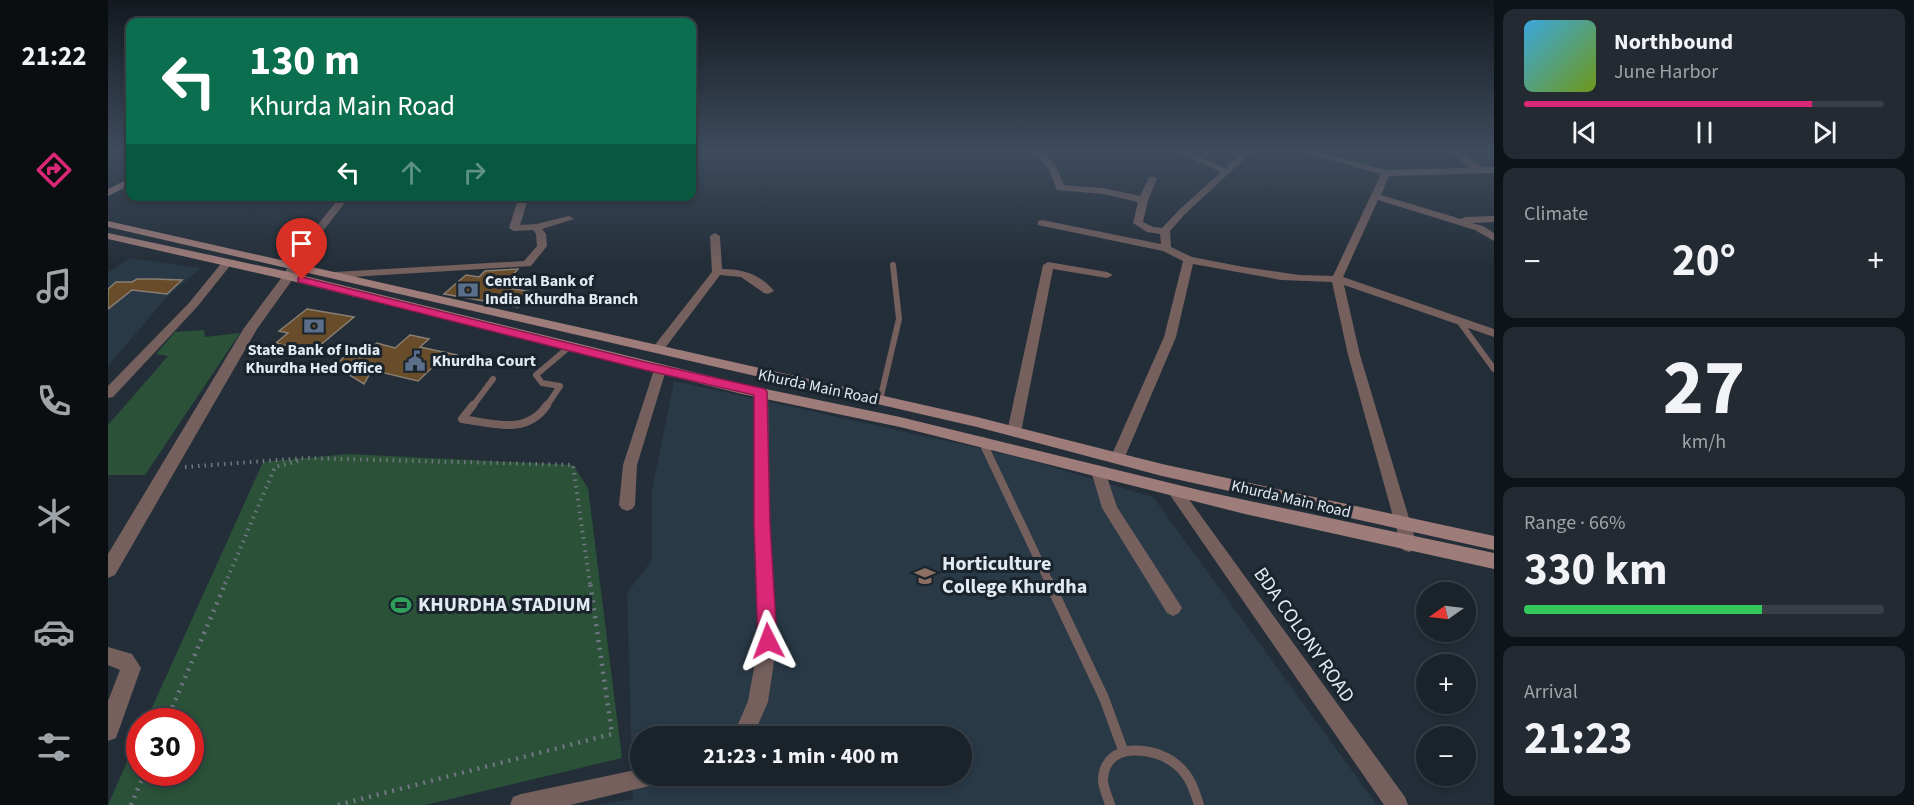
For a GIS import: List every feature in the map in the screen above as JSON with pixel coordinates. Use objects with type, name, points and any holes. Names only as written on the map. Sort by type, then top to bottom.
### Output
[{"type":"main road","points":[[108,224],[291,271]]},
{"type":"main road","name":"Khurda Main Road","points":[[108,236],[228,262],[335,275],[880,400],[1117,459],[1494,543]]},
{"type":"main road","name":"Khurda Main Road","points":[[291,271],[660,370],[982,441],[1244,507],[1494,561]]},
{"type":"main road","points":[[868,416],[880,400]]},
{"type":"main road","points":[[1239,487],[1244,507]]},
{"type":"street","points":[[1082,190],[1103,191],[1143,200]]},
{"type":"street","points":[[1147,190],[1138,223],[1151,230],[1165,231]]},
{"type":"street","points":[[1166,248],[1165,231],[1183,211],[1208,190]]},
{"type":"street","points":[[1377,190],[1337,279],[1354,355],[1409,544]]},
{"type":"street","points":[[1374,196],[1479,228],[1494,238]]},
{"type":"street","points":[[108,570],[251,328],[291,271],[301,252],[342,201]]},
{"type":"street","points":[[522,201],[514,228],[536,227],[569,219]]},
{"type":"street","points":[[1457,221],[1494,219]]},
{"type":"street","points":[[1042,223],[1166,248],[1189,260],[1309,281],[1337,279],[1494,333]]},
{"type":"street","points":[[335,275],[527,264],[542,246],[542,234],[536,227]]},
{"type":"street","points":[[658,349],[717,272],[715,236]]},
{"type":"street","points":[[1117,459],[1170,337],[1189,260]]},
{"type":"street","points":[[108,394],[193,304],[228,262]]},
{"type":"street","points":[[1014,432],[1048,265],[1107,276]]},
{"type":"street","points":[[717,272],[744,272],[751,275],[768,291]]},
{"type":"street","points":[[627,505],[630,465],[660,370]]},
{"type":"street","points":[[748,726],[759,702],[768,641],[762,524],[760,392]]},
{"type":"street","points":[[1098,471],[1110,508],[1173,608]]},
{"type":"street","name":"BDA COLONY ROAD","points":[[1175,491],[1397,805]]},
{"type":"street","points":[[108,656],[125,661],[131,668],[108,730]]},
{"type":"street","points":[[521,805],[630,781]]},
{"type":"lane","points":[[880,400],[898,319],[893,265]]},
{"type":"lane","points":[[1459,321],[1494,369]]},
{"type":"lane","points":[[493,379],[462,419],[498,424],[526,424],[536,418],[560,386],[542,383],[536,375],[569,347]]},
{"type":"lane","points":[[982,441],[1104,698],[1123,750]]},
{"type":"lane","points":[[1110,805],[1103,782],[1105,768],[1112,758],[1123,750],[1136,748],[1151,750],[1180,768],[1192,783],[1199,805]]},
{"type":"path","points":[[168,468],[305,458],[573,465],[612,735],[338,805]]},
{"type":"path","points":[[172,708],[275,467],[305,458]]},
{"type":"path","points":[[131,805],[139,786]]},
{"type":"shaded area","points":[[130,258],[201,268],[167,297],[108,366],[108,272]]},
{"type":"shaded area","name":"Horticulture College Khurdha","points":[[674,381],[1015,456],[1153,497],[1377,805],[597,805],[633,799],[633,786],[972,786],[972,726],[631,726],[627,593],[652,560],[652,490]]},
{"type":"green space","points":[[204,330],[205,337],[240,333],[145,475],[108,475],[108,425],[168,356],[156,354],[175,332]]},
{"type":"green space","name":"KHURDHA STADIUM","points":[[348,454],[573,465],[588,488],[622,758],[425,805],[108,805],[126,764],[126,786],[204,786],[204,708],[152,708],[263,462]]},
{"type":"building","points":[[518,269],[502,287],[532,292],[518,307],[444,294],[466,275],[479,277],[485,271]]},
{"type":"building","points":[[137,279],[182,280],[167,294],[132,290],[108,309],[108,289],[116,282],[132,282]]},
{"type":"building","name":"State Bank of India Khurdha Hed Office","points":[[307,309],[354,317],[312,352],[276,343],[288,333],[279,331]]},
{"type":"building","points":[[410,335],[429,339],[420,347],[457,355],[446,366],[436,364],[418,381],[372,370],[364,384],[335,366],[345,356],[360,357],[377,343],[395,348]]},
{"type":"place","name":"Central Bank of India Khurdha Branch","points":[[468,290]]},
{"type":"place","name":"State Bank of India Khurdha Hed Office","points":[[314,326]]},
{"type":"place","name":"Khurdha Court","points":[[415,361]]},
{"type":"place","name":"Horticulture College Khurdha","points":[[925,576]]},
{"type":"place","name":"KHURDHA STADIUM","points":[[401,605]]},
{"type":"route","points":[[302,280],[645,366],[760,392],[762,524],[768,641]]}]
